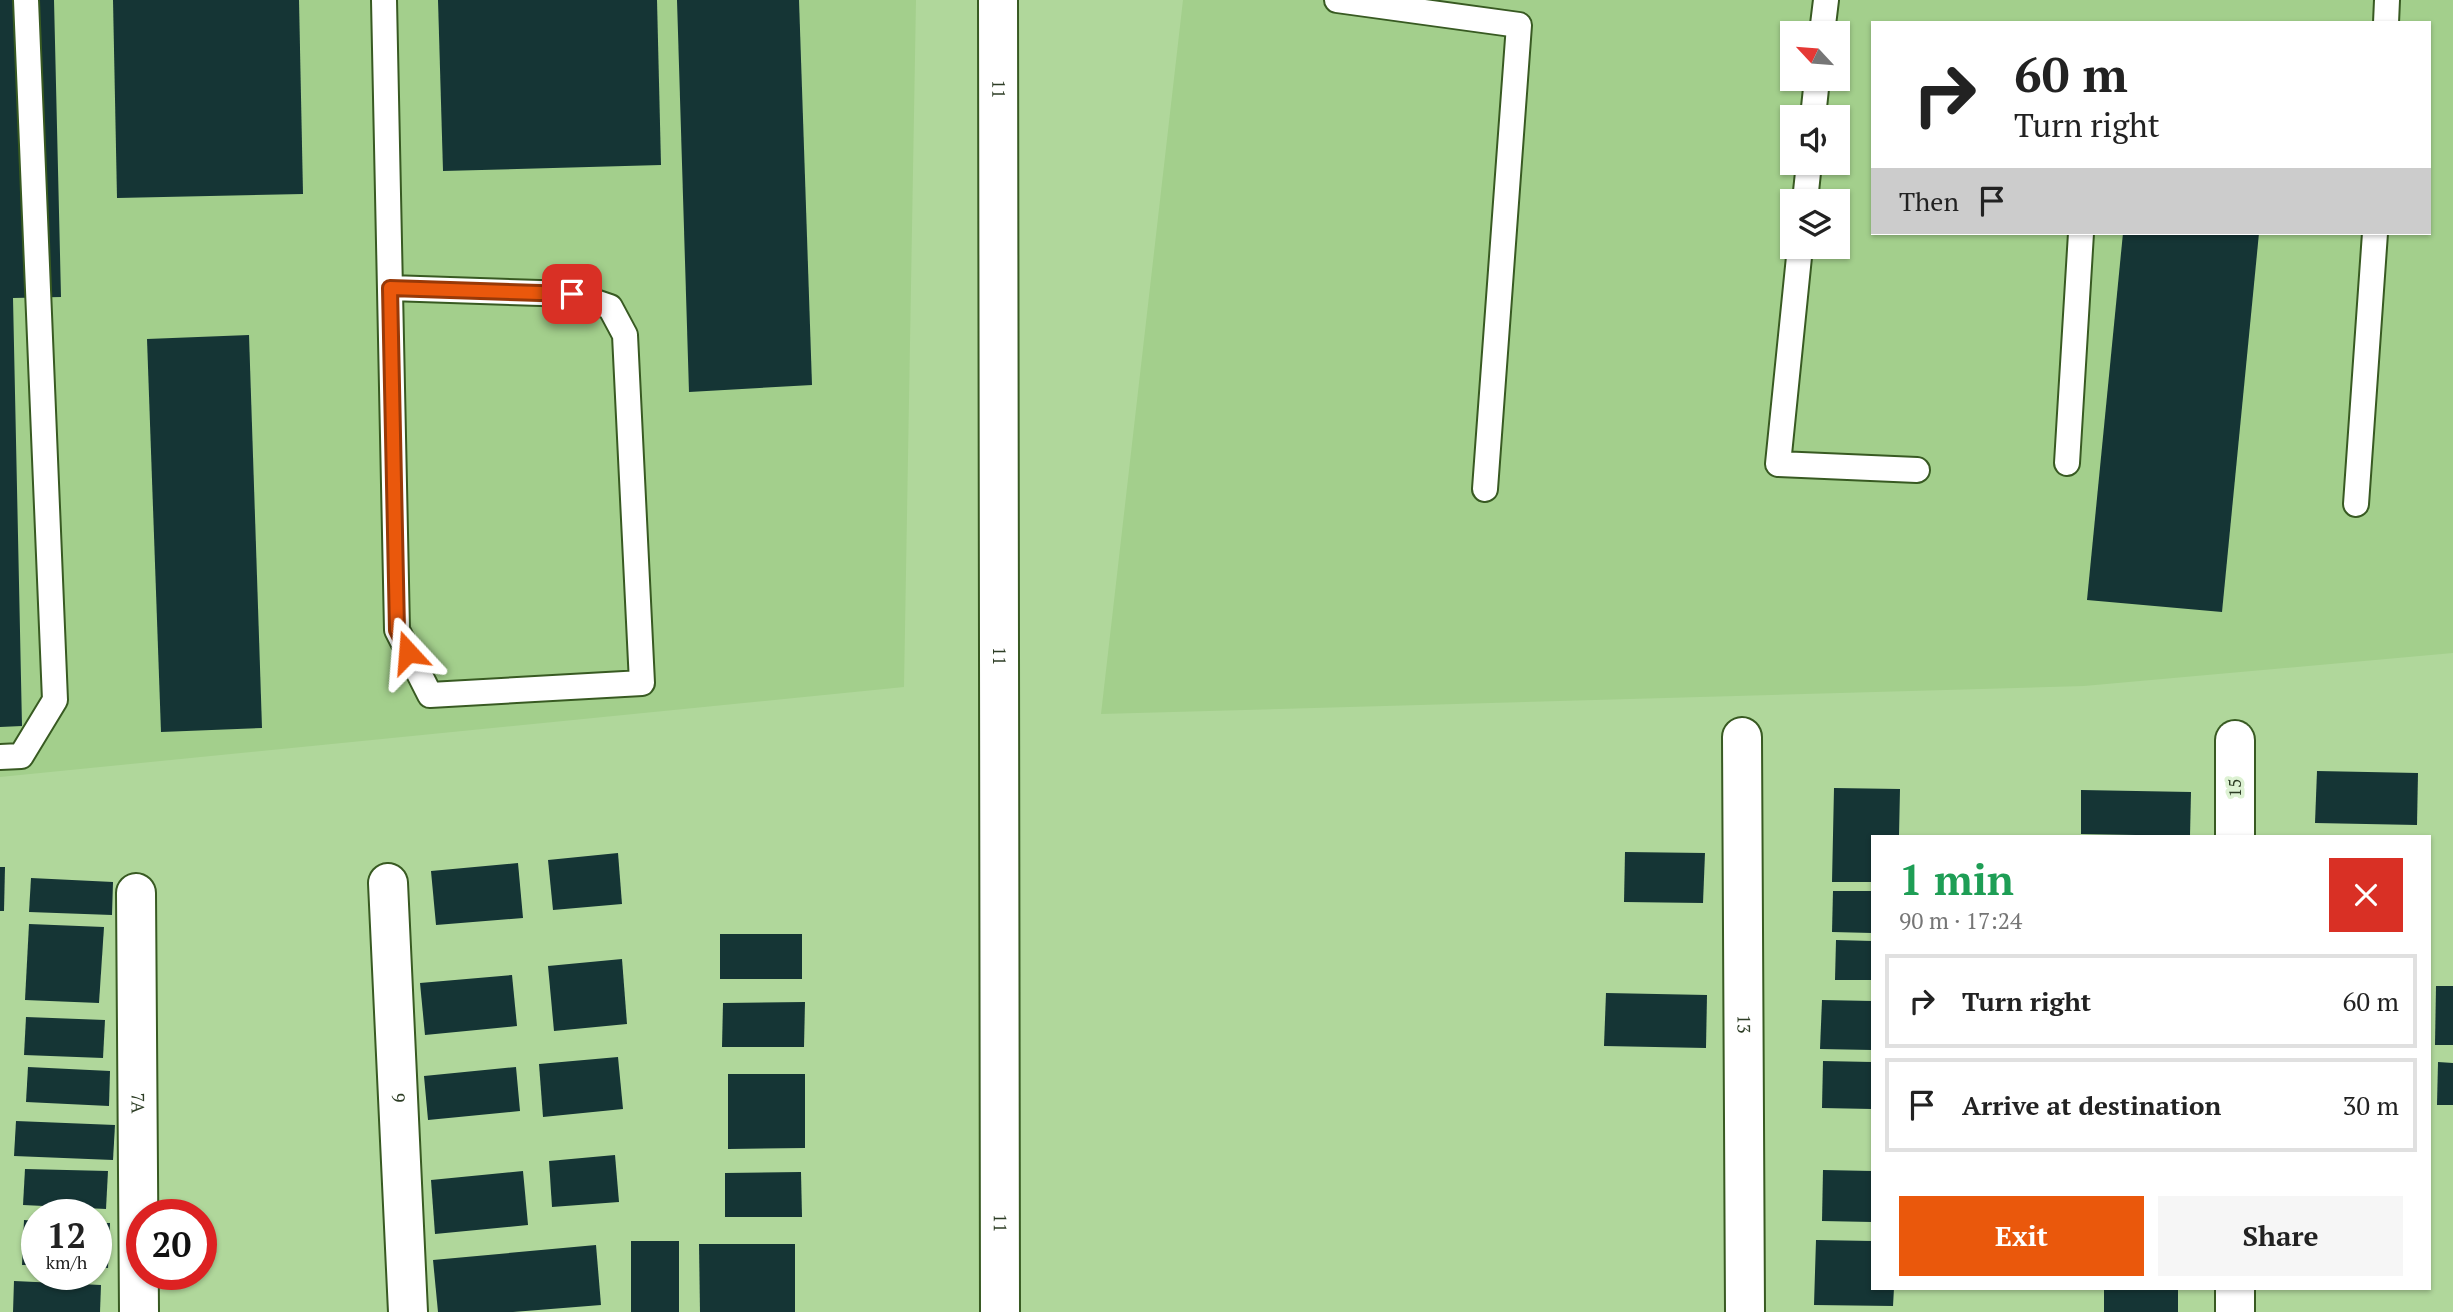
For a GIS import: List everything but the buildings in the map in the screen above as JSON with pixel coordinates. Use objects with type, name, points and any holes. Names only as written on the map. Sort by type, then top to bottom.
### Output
[{"type":"street","name":"11","points":[[998,0],[1000,1312]]},
{"type":"street","name":"13","points":[[1742,737],[1745,1312]]},
{"type":"street","name":"15","points":[[2235,740],[2235,835]]},
{"type":"street","name":"9","points":[[388,883],[408,1312]]},
{"type":"street","name":"7A","points":[[136,893],[139,1312]]},
{"type":"street","points":[[2235,1290],[2235,1312]]},
{"type":"lane","points":[[0,757],[22,756],[55,700],[26,0]]},
{"type":"lane","points":[[384,0],[397,630],[430,695],[642,682],[625,335],[610,307],[572,294],[390,288]]},
{"type":"lane","points":[[1337,0],[1519,25],[1485,489]]},
{"type":"lane","points":[[1823,21],[1826,0]]},
{"type":"lane","points":[[2386,21],[2387,0]]},
{"type":"lane","points":[[2067,463],[2081,235]]},
{"type":"lane","points":[[2356,504],[2375,235]]},
{"type":"lane","points":[[1799,259],[1778,464],[1917,470]]},
{"type":"shaded area","points":[[0,0],[916,0],[904,687],[0,777]]},
{"type":"shaded area","points":[[1183,0],[2453,0],[2453,653],[2084,686],[1101,714]]},
{"type":"route","points":[[408,652],[397,630],[390,288],[572,294]]}]
